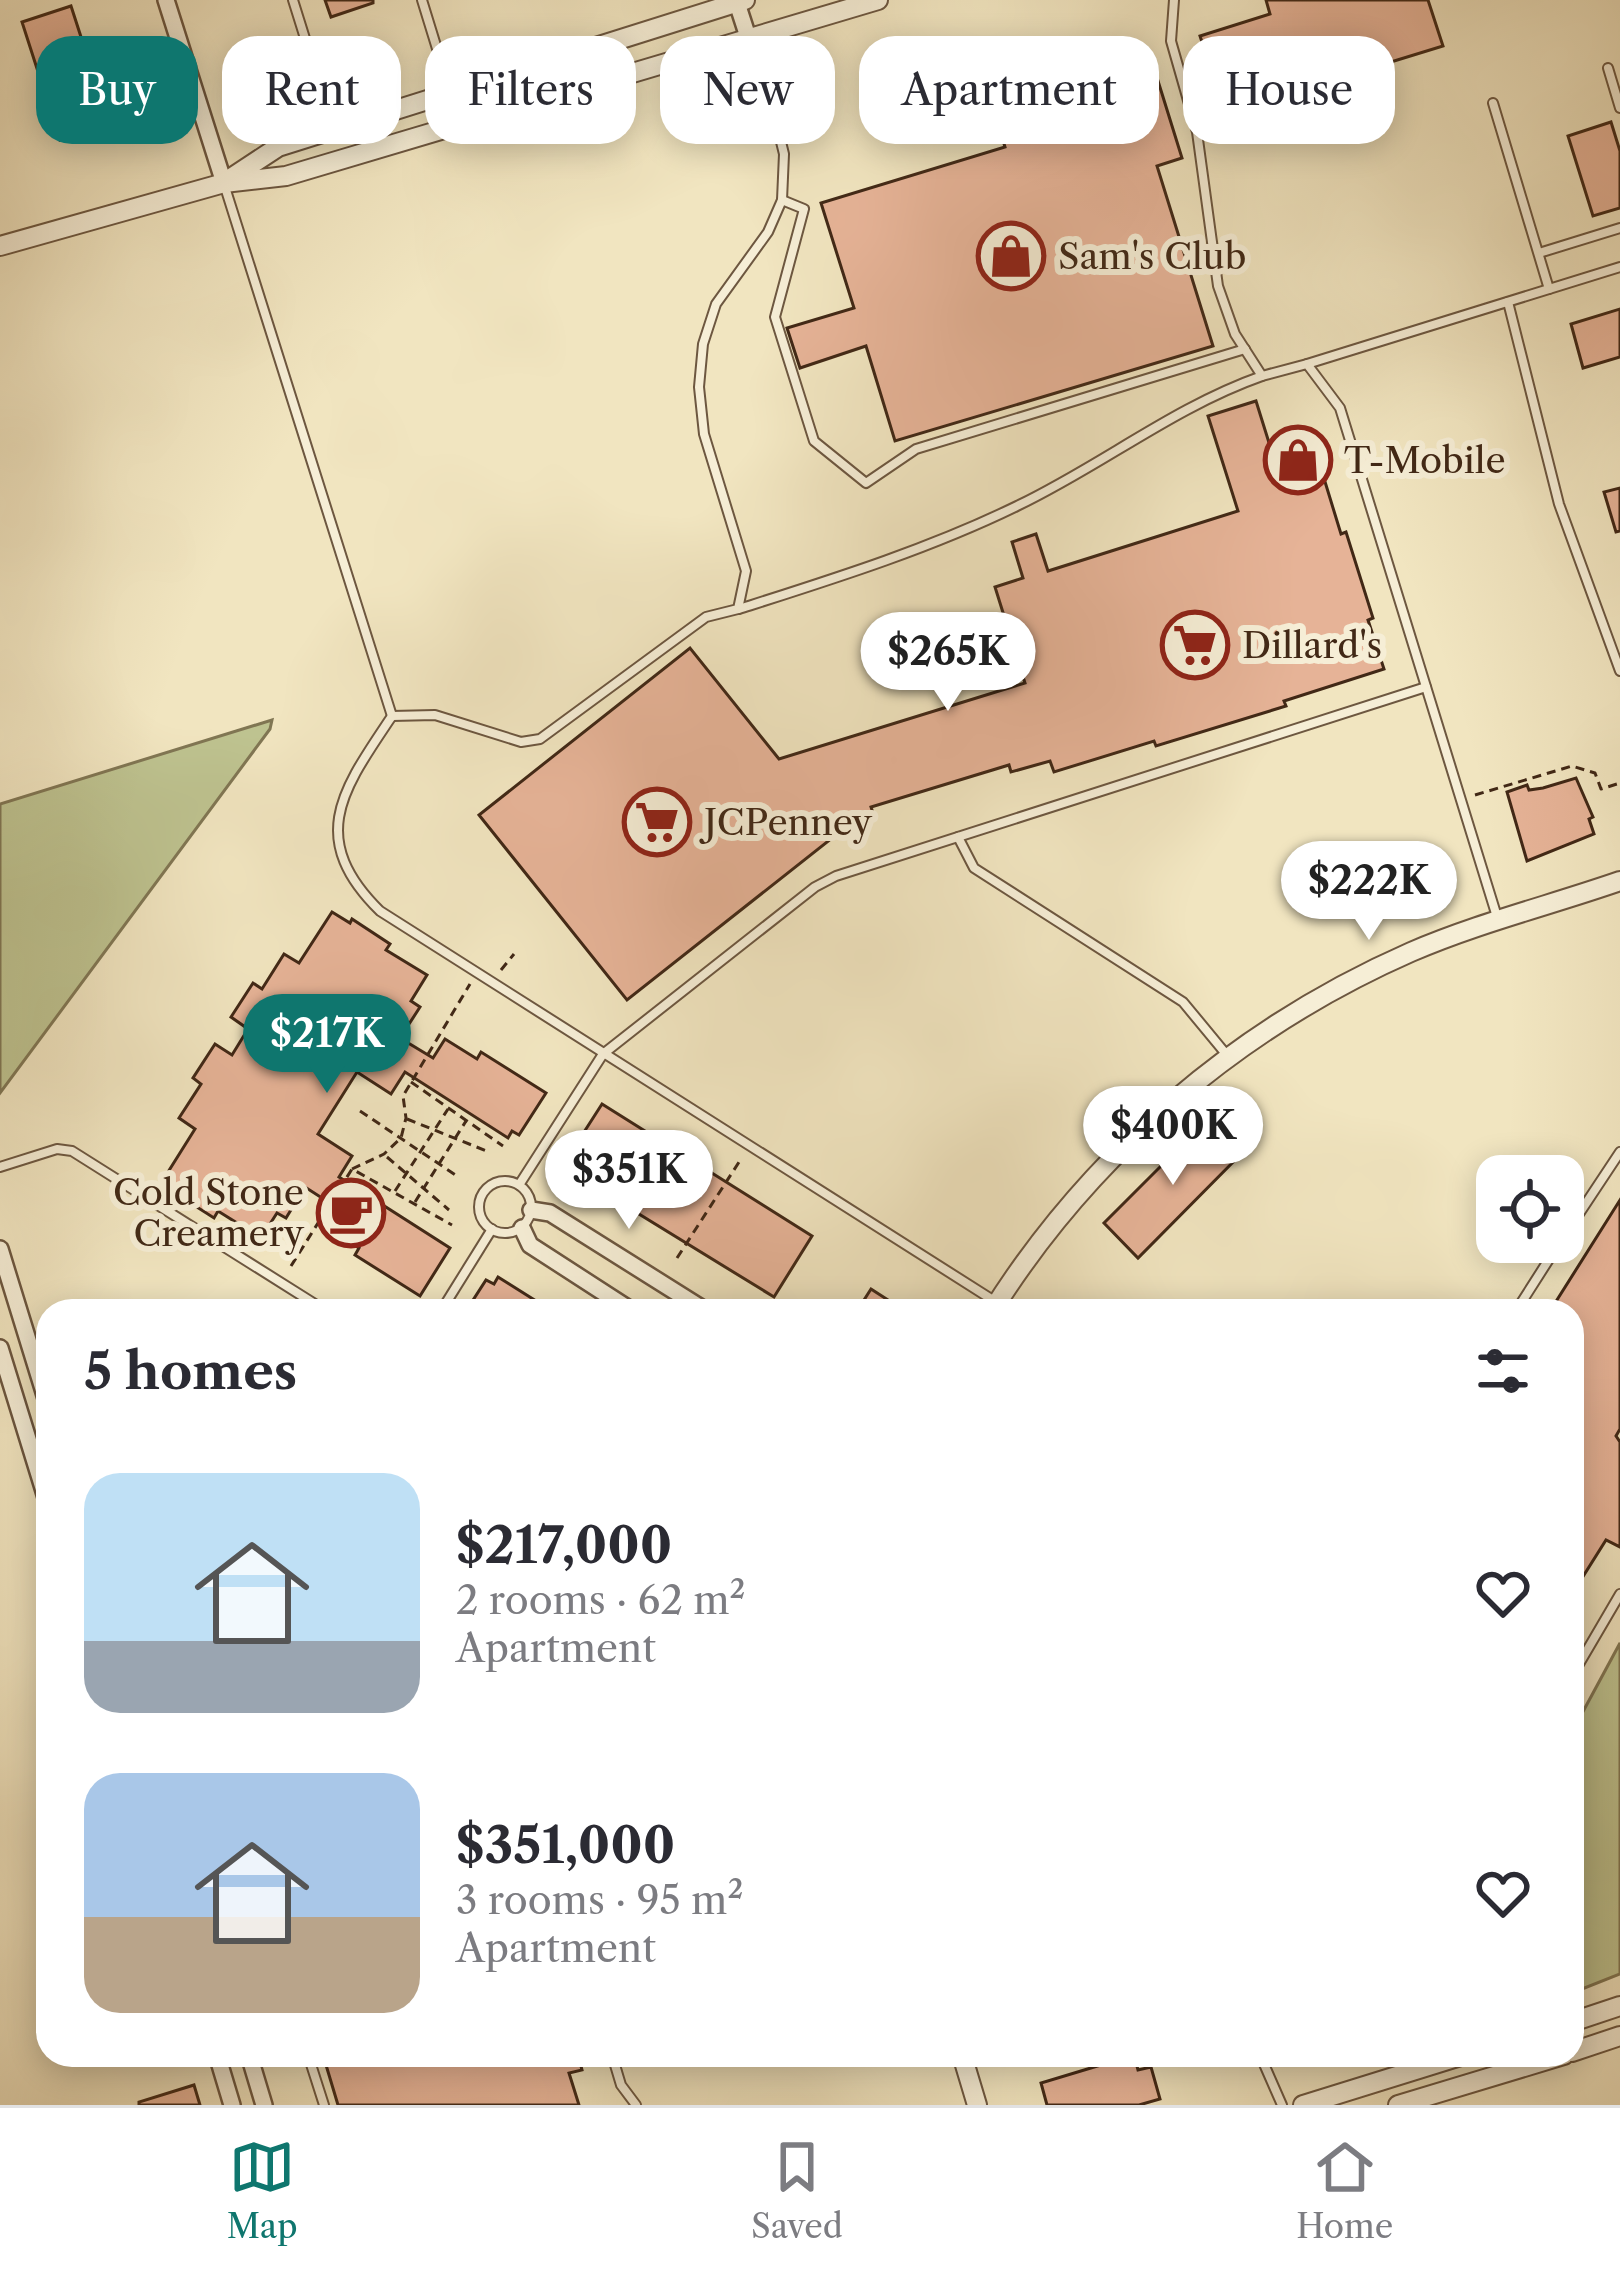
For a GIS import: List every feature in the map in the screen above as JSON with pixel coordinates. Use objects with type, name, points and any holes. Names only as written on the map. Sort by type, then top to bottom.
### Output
[{"type":"street","points":[[166,0],[224,183]]},
{"type":"street","points":[[752,36],[878,0]]},
{"type":"street","points":[[628,36],[739,1],[748,36]]},
{"type":"street","points":[[0,246],[224,183],[286,176],[660,63]]},
{"type":"street","points":[[224,183],[287,144]]},
{"type":"street","points":[[1001,1299],[1060,1217],[1120,1150],[1227,1055],[1342,986],[1414,951],[1620,881]]},
{"type":"street","points":[[531,1210],[550,1213],[687,1299]]},
{"type":"street","points":[[522,1228],[530,1245],[613,1299]]},
{"type":"street","points":[[0,1249],[36,1366]]},
{"type":"street","points":[[0,1348],[36,1465]]},
{"type":"street","points":[[1584,2018],[1620,2006]]},
{"type":"street","points":[[1584,2048],[1620,2036]]},
{"type":"street","points":[[221,2067],[232,2105]]},
{"type":"street","points":[[253,2067],[264,2105]]},
{"type":"street","points":[[966,2067],[977,2105]]},
{"type":"street","points":[[1303,2105],[1354,2097],[1432,2067]]},
{"type":"street","points":[[1398,2105],[1525,2067]]},
{"type":"lane","points":[[293,0],[304,36]]},
{"type":"lane","points":[[422,0],[433,36]]},
{"type":"lane","points":[[1174,0],[1171,40],[1197,132],[1218,286],[1235,334],[1262,376]]},
{"type":"lane","points":[[1608,68],[1620,107]]},
{"type":"lane","points":[[1493,103],[1549,289]]},
{"type":"lane","points":[[738,609],[746,572],[704,434],[699,388],[703,344],[716,304],[769,232],[782,200],[782,144]]},
{"type":"lane","points":[[224,183],[392,716]]},
{"type":"lane","points":[[782,200],[804,209],[775,317],[814,441],[866,483],[916,449],[1245,349]]},
{"type":"lane","points":[[1539,254],[1620,228]]},
{"type":"lane","points":[[392,716],[435,715],[521,742],[540,740],[706,617],[865,568],[1018,506],[1216,392],[1620,267]]},
{"type":"lane","points":[[1508,302],[1559,504],[1620,671]]},
{"type":"lane","points":[[1307,364],[1340,408],[1498,922]]},
{"type":"lane","points":[[519,1185],[603,1054],[815,887],[836,876],[1426,686]]},
{"type":"lane","points":[[392,716],[346,785],[339,815],[340,848],[349,874],[380,911],[983,1299]]},
{"type":"lane","points":[[958,837],[974,868],[1183,1001],[1227,1055]]},
{"type":"lane","points":[[0,1167],[57,1149],[72,1151],[307,1299]]},
{"type":"lane","points":[[1584,1207],[1620,1152]]},
{"type":"lane","points":[[496,1183],[519,1185],[529,1196],[531,1210],[522,1228],[507,1234],[492,1229],[479,1209],[483,1193],[496,1183]]},
{"type":"lane","points":[[448,1299],[492,1229]]},
{"type":"lane","points":[[1524,1299],[1547,1263]]},
{"type":"lane","points":[[1584,1656],[1620,1594]]},
{"type":"lane","points":[[312,2067],[324,2105]]},
{"type":"lane","points":[[616,2067],[636,2105]]},
{"type":"lane","points":[[1265,2067],[1282,2105]]},
{"type":"path","points":[[1475,795],[1572,766],[1595,773],[1601,789],[1620,783]]},
{"type":"path","points":[[501,970],[514,954]]},
{"type":"path","points":[[291,1266],[352,1169],[384,1154],[400,1138],[406,1118],[404,1096],[471,981]]},
{"type":"path","points":[[411,1082],[503,1145]]},
{"type":"path","points":[[394,1193],[448,1108]]},
{"type":"path","points":[[360,1111],[457,1176]]},
{"type":"path","points":[[406,1118],[489,1152]]},
{"type":"path","points":[[415,1204],[466,1120]]},
{"type":"path","points":[[384,1154],[449,1210]]},
{"type":"path","points":[[677,1258],[743,1156]]},
{"type":"path","points":[[352,1169],[452,1225]]},
{"type":"green space","points":[[272,720],[270,729],[0,1093],[0,804]]},
{"type":"green space","points":[[1620,1643],[1620,1974],[1584,1988],[1584,1710]]},
{"type":"building","points":[[325,0],[373,0],[373,3],[331,17]]},
{"type":"building","points":[[1266,0],[1428,0],[1443,46],[1395,61],[1395,36],[1200,36],[1270,14]]},
{"type":"building","points":[[71,6],[81,36],[36,36],[36,65],[22,22]]},
{"type":"building","name":"Sam's Club","points":[[1159,84],[1182,158],[1157,166],[1213,346],[895,441],[866,346],[800,368],[787,328],[854,308],[821,203],[1005,147],[1159,144]]},
{"type":"building","points":[[1611,122],[1620,151],[1620,208],[1593,216],[1568,136]]},
{"type":"building","points":[[1620,309],[1620,357],[1583,368],[1571,324]]},
{"type":"building","points":[[1256,401],[1271,449],[1311,436],[1373,618],[1368,620],[1384,669],[1284,701],[1286,706],[1156,746],[1154,741],[1054,772],[1050,761],[1011,772],[1009,765],[871,807],[874,816],[851,823],[627,1000],[479,815],[690,648],[779,759],[1025,683],[995,587],[1023,578],[1012,542],[1036,534],[1048,571],[1238,511],[1208,416]]},
{"type":"building","points":[[1620,488],[1620,531],[1616,532],[1604,492]]},
{"type":"building","points":[[1576,778],[1593,817],[1589,819],[1594,834],[1527,861],[1507,792]]},
{"type":"building","points":[[332,912],[390,944],[386,950],[427,975],[411,1001],[420,1007],[400,1038],[433,1058],[445,1039],[477,1059],[481,1052],[546,1093],[519,1135],[512,1131],[508,1138],[405,1072],[391,1094],[357,1072],[318,1134],[352,1156],[339,1177],[450,1248],[420,1296],[355,1255],[359,1248],[328,1228],[339,1209],[305,1187],[286,1218],[277,1213],[261,1238],[218,1211],[214,1218],[163,1180],[195,1129],[179,1118],[201,1084],[193,1078],[215,1044],[232,1055],[248,1029],[231,1017],[253,983],[262,989],[284,954],[299,963]]},
{"type":"building","points":[[602,1104],[812,1236],[774,1297],[569,1171],[575,1162],[568,1157]]},
{"type":"building","points":[[1209,1118],[1243,1152],[1138,1258],[1104,1223]]},
{"type":"building","points":[[1620,1200],[1620,1429],[1616,1436],[1620,1442],[1620,1547],[1606,1540],[1584,1575],[1584,1299],[1558,1299]]},
{"type":"building","points":[[498,1277],[533,1299],[474,1299],[486,1280],[494,1284]]},
{"type":"building","points":[[871,1289],[886,1299],[865,1299]]},
{"type":"building","points":[[327,2067],[582,2070],[569,2073],[579,2105],[338,2105]]},
{"type":"building","points":[[1094,2067],[1151,2067],[1160,2099],[1139,2105],[1047,2105],[1041,2083]]},
{"type":"building","points":[[194,2085],[200,2105],[139,2105],[139,2102]]},
{"type":"place","name":"Sam's Club","points":[[1011,256]]},
{"type":"place","name":"T-Mobile","points":[[1298,460]]},
{"type":"place","name":"Dillard's","points":[[1195,645]]},
{"type":"place","name":"JCPenney","points":[[657,822]]},
{"type":"place","name":"Cold Stone Creamery","points":[[351,1213]]}]
